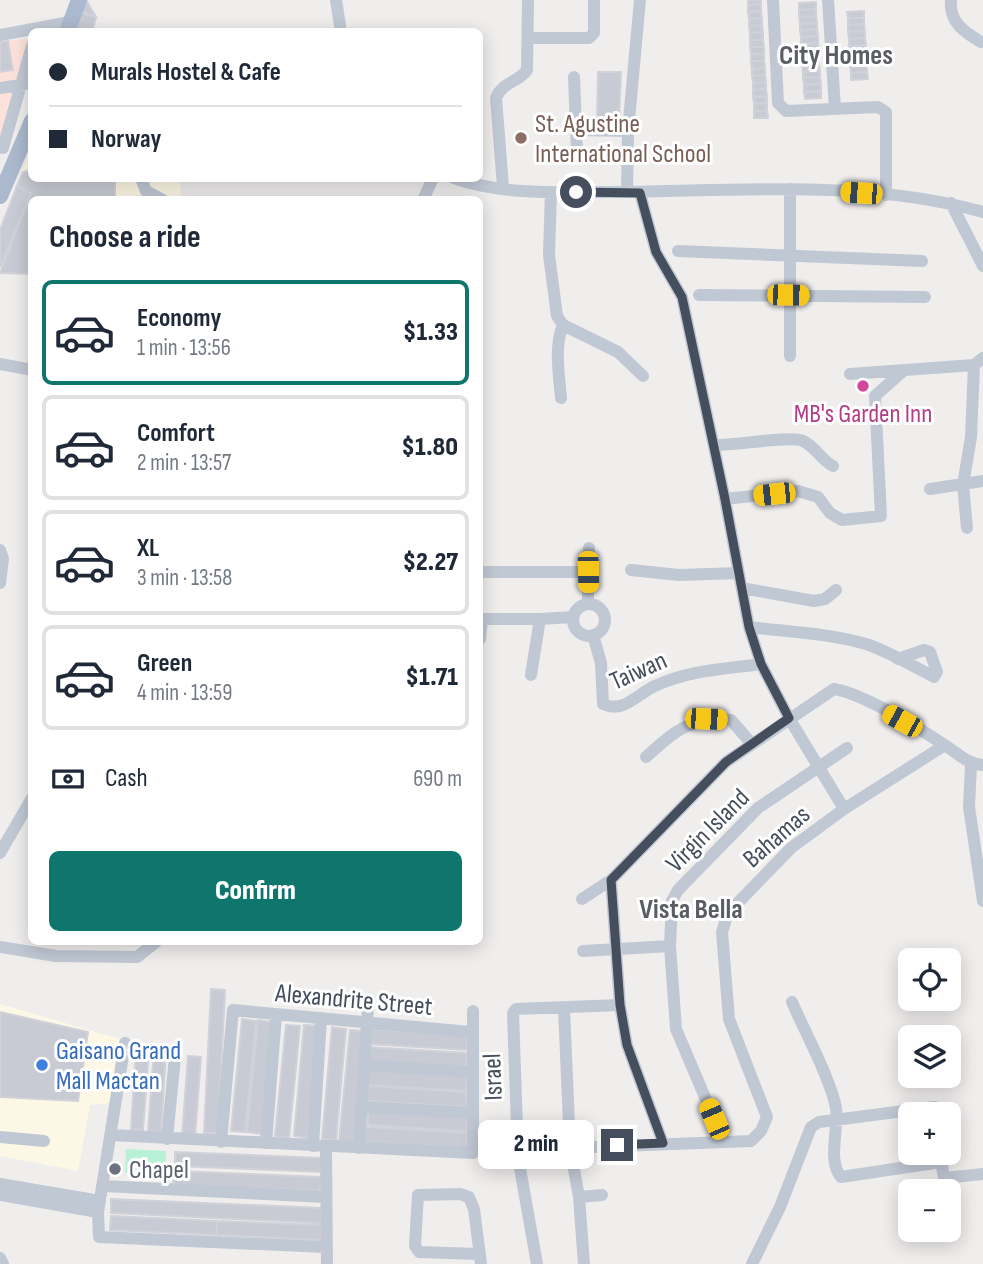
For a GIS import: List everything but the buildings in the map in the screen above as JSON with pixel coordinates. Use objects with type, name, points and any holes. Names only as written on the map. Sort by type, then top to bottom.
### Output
[{"type":"main road","points":[[68,27],[79,0]]},
{"type":"main road","points":[[0,196],[7,149],[28,125]]},
{"type":"street","points":[[336,0],[340,28]]},
{"type":"street","points":[[503,187],[496,98],[504,85],[521,78],[527,70],[528,0]]},
{"type":"street","points":[[528,38],[589,38],[594,33],[594,0]]},
{"type":"street","points":[[640,0],[628,131],[634,192],[656,252],[682,297],[749,627],[761,664],[789,718],[845,809]]},
{"type":"street","points":[[773,0],[778,103],[786,111],[878,107],[886,112],[886,195]]},
{"type":"street","points":[[828,0],[835,108]]},
{"type":"street","points":[[951,0],[954,20],[965,33],[981,42]]},
{"type":"street","points":[[0,35],[28,32]]},
{"type":"street","points":[[574,77],[577,153]]},
{"type":"street","points":[[0,88],[26,84],[7,149]]},
{"type":"street","points":[[577,130],[628,131]]},
{"type":"street","points":[[143,182],[146,191],[155,196]]},
{"type":"street","points":[[476,182],[551,192],[790,189],[886,195],[951,203],[983,212]]},
{"type":"street","points":[[790,189],[790,356]]},
{"type":"street","points":[[551,192],[550,254],[554,306],[564,325],[610,347],[643,376]]},
{"type":"street","points":[[951,203],[983,266]]},
{"type":"street","points":[[678,251],[922,261]]},
{"type":"street","points":[[699,295],[925,297]]},
{"type":"street","points":[[561,398],[559,334],[564,325]]},
{"type":"street","points":[[850,374],[979,362],[971,437],[962,485],[967,528]]},
{"type":"street","points":[[0,364],[28,369]]},
{"type":"street","points":[[725,499],[798,491],[818,497],[830,513],[842,520],[881,516],[875,396],[903,371]]},
{"type":"street","points":[[714,445],[803,440],[816,450],[824,462],[833,467]]},
{"type":"street","points":[[930,489],[983,481]]},
{"type":"street","points":[[588,604],[589,548]]},
{"type":"street","points":[[0,550],[4,559],[0,583]]},
{"type":"street","points":[[631,570],[679,575],[739,573]]},
{"type":"street","points":[[483,572],[588,572]]},
{"type":"street","points":[[742,588],[814,601],[825,599],[836,590]]},
{"type":"street","points":[[588,604],[598,607],[604,615],[604,625],[593,635],[578,631],[573,617],[578,608],[588,604]]},
{"type":"street","points":[[483,619],[573,617]]},
{"type":"street","points":[[531,674],[540,619]]},
{"type":"street","points":[[749,627],[849,640],[871,646],[898,659]]},
{"type":"street","name":"Taiwan","points":[[593,635],[601,663],[600,695],[603,704],[611,708],[623,708],[640,692],[680,674],[761,664]]},
{"type":"street","points":[[582,899],[611,880],[726,762],[834,689],[859,697],[977,765],[969,807],[983,901]]},
{"type":"street","points":[[646,757],[679,728],[706,719],[731,720],[751,743]]},
{"type":"street","name":"Bahamas","points":[[724,1142],[751,1141],[761,1131],[767,1117],[729,1019],[722,932],[728,913],[791,848],[845,809],[945,745]]},
{"type":"street","name":"Virgin Island","points":[[724,1142],[676,1029],[670,946],[672,901],[678,890],[758,808],[847,748]]},
{"type":"street","points":[[0,853],[28,804]]},
{"type":"street","points":[[969,807],[983,807]]},
{"type":"street","points":[[611,880],[620,1005],[627,1045],[663,1143]]},
{"type":"street","points":[[0,947],[56,956],[136,957],[152,945]]},
{"type":"street","points":[[583,951],[670,946]]},
{"type":"street","points":[[793,1002],[833,1099],[836,1162],[841,1177],[904,1165]]},
{"type":"street","points":[[584,1264],[579,1197],[570,1148],[564,1008],[620,1005]]},
{"type":"street","points":[[359,1148],[368,1007]]},
{"type":"street","name":"Israel","points":[[537,1264],[518,1157],[513,1013],[516,1009],[564,1008]]},
{"type":"street","name":"Alexandrite Street","points":[[221,1142],[233,1010],[470,1032]]},
{"type":"street","points":[[111,1135],[326,1148],[473,1153],[470,1032],[473,1012]]},
{"type":"street","points":[[266,1143],[276,1015]]},
{"type":"street","points":[[313,1146],[321,1018]]},
{"type":"street","points":[[125,1043],[99,1207],[99,1237],[325,1247]]},
{"type":"street","points":[[167,1139],[175,1057]]},
{"type":"street","points":[[364,1065],[471,1072]]},
{"type":"street","points":[[361,1107],[471,1113]]},
{"type":"street","points":[[752,1264],[780,1207],[808,1131],[819,1122],[898,1111]]},
{"type":"street","points":[[0,1137],[44,1141]]},
{"type":"street","points":[[570,1148],[724,1142]]},
{"type":"street","points":[[326,1148],[327,1264]]},
{"type":"street","points":[[941,1165],[944,1178],[983,1174]]},
{"type":"street","points":[[0,1184],[99,1207]]},
{"type":"street","points":[[103,1186],[325,1197]]},
{"type":"street","points":[[460,1194],[469,1197],[474,1209],[479,1259],[419,1252],[415,1246],[418,1195],[460,1194]]},
{"type":"street","points":[[0,1195],[99,1207]]},
{"type":"street","points":[[579,1197],[602,1195]]},
{"type":"street","points":[[0,1258],[3,1264]]},
{"type":"shaded area","points":[[28,39],[4,152],[0,153],[0,41]]},
{"type":"shaded area","points":[[28,155],[28,182],[180,182],[181,196],[28,196],[28,274],[0,273],[0,230]]},
{"type":"shaded area","points":[[0,1004],[120,1039],[111,1103],[90,1105],[78,1171],[0,1156]]},
{"type":"green space","points":[[126,1149],[166,1151],[165,1175],[125,1173]]},
{"type":"place","name":"St. Agustine International School","points":[[521,138]]},
{"type":"place","name":"MB's Garden Inn","points":[[863,386]]},
{"type":"place","name":"Gaisano Grand Mall Mactan","points":[[42,1065]]},
{"type":"place","name":"Chapel","points":[[115,1169]]},
{"type":"district","name":"City Homes","points":[[836,54]]},
{"type":"district","name":"Vista Bella","points":[[691,908]]},
{"type":"route","points":[[576,192],[640,193],[656,252],[682,297],[749,627],[761,664],[789,718],[726,762],[611,880],[620,1005],[627,1045],[663,1143],[617,1145]]}]
